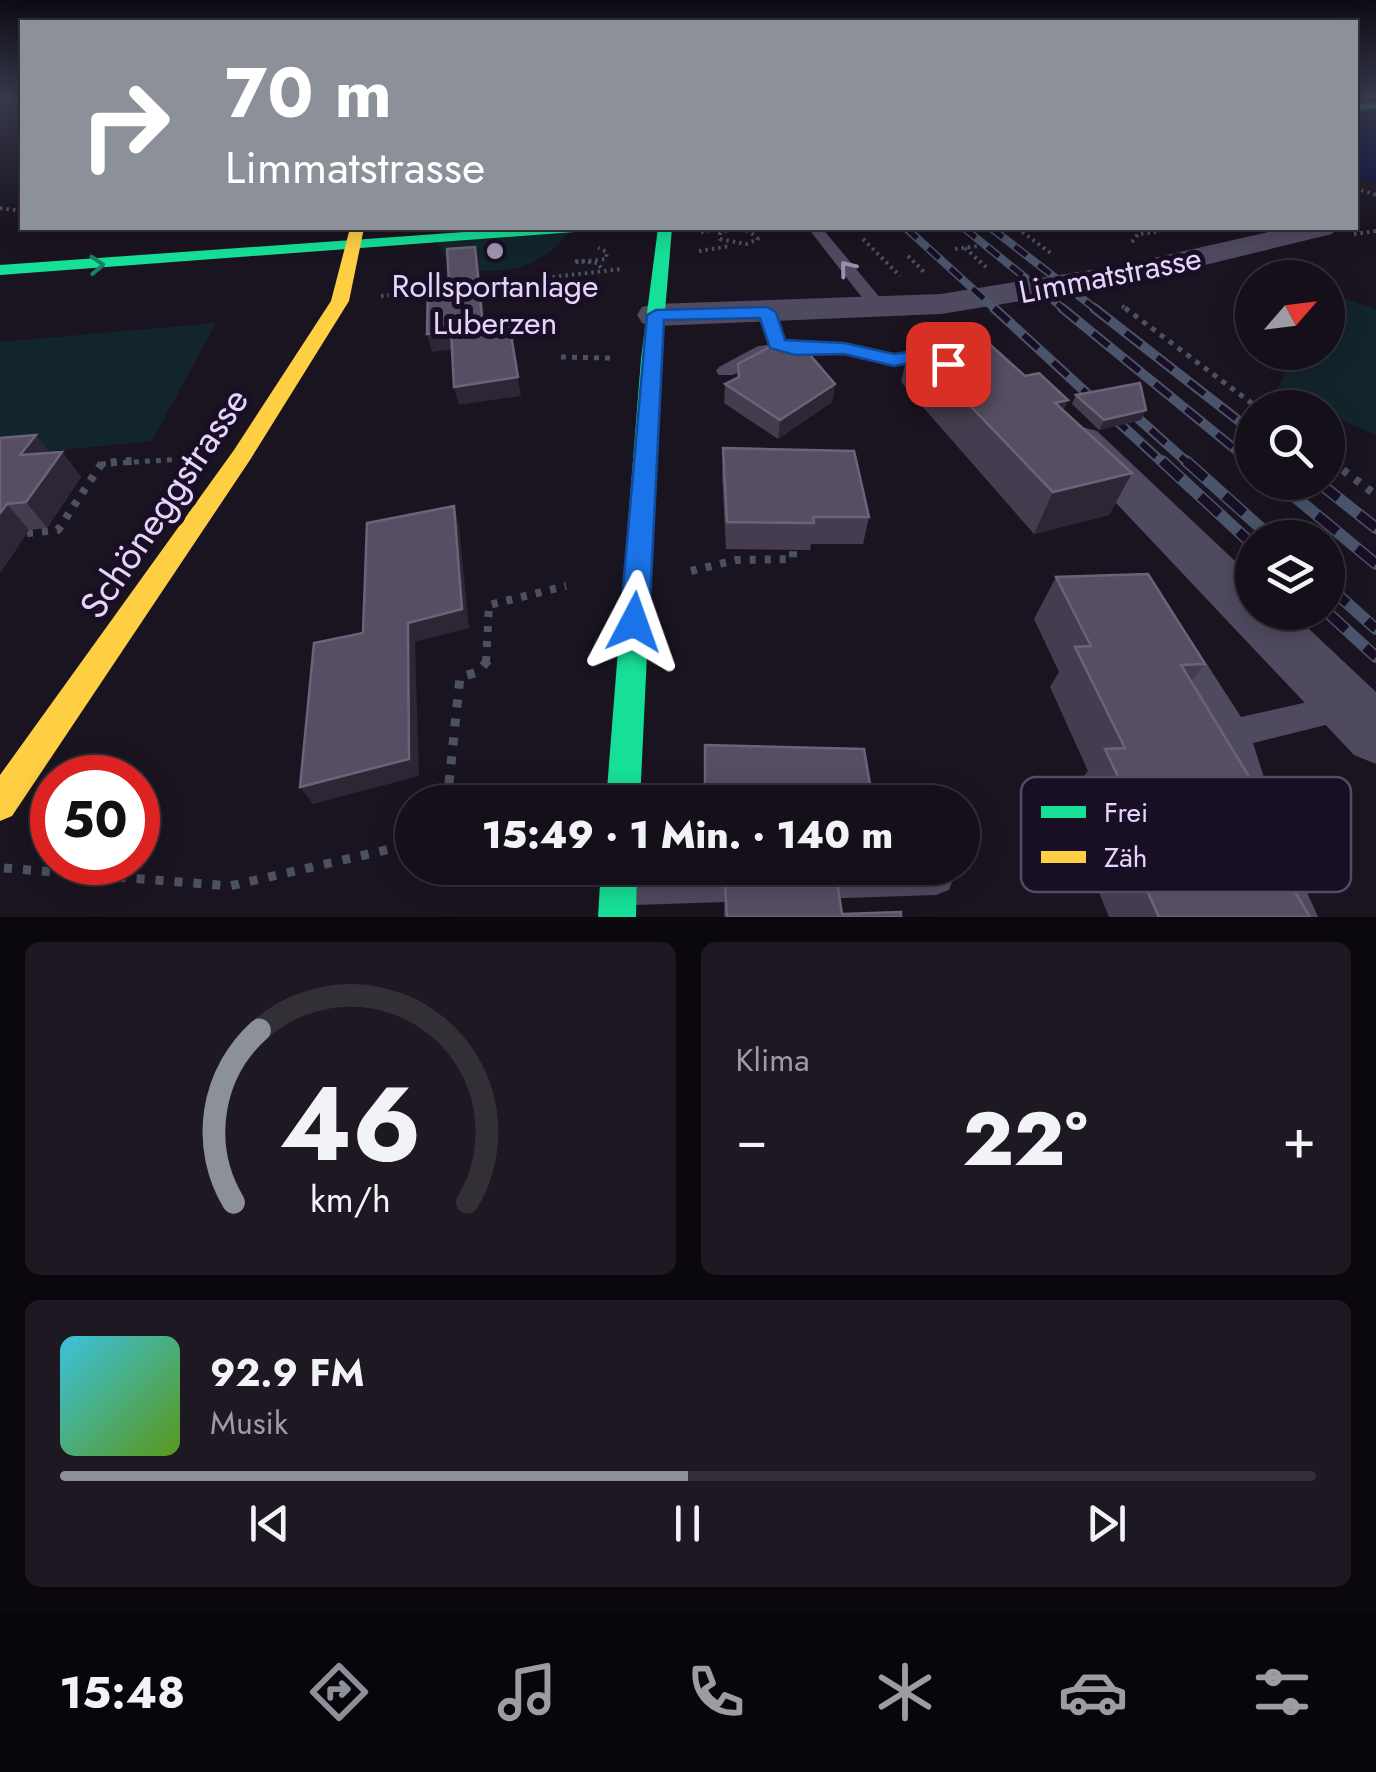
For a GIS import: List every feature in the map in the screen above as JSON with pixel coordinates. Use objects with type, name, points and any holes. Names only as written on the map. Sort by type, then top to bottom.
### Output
[{"type":"main road","points":[[0,270],[290,241],[331,230]]},
{"type":"main road","name":"Schöneggstrasse","points":[[0,804],[242,456],[340,301],[357,230]]},
{"type":"main road","points":[[0,248],[530,230]]},
{"type":"main road","points":[[624,785],[656,315],[666,230]]},
{"type":"street","name":"Limmatstrasse","points":[[656,315],[772,328],[923,296],[1211,256],[1314,230]]},
{"type":"street","points":[[923,296],[951,317],[964,352]]},
{"type":"street","points":[[1047,406],[1235,594]]},
{"type":"street","points":[[1271,630],[1362,720]]},
{"type":"lane","points":[[816,230],[880,308]]},
{"type":"lane","points":[[726,371],[772,328],[795,349],[844,349],[894,360],[964,352]]},
{"type":"lane","points":[[1161,617],[1234,732],[1247,777]]},
{"type":"lane","points":[[1234,732],[1362,720]]},
{"type":"lane","points":[[618,891],[754,885]]},
{"type":"lane","points":[[1287,892],[1298,917]]},
{"type":"path","points":[[1360,232],[1376,226]]},
{"type":"path","points":[[728,230],[720,232],[720,239],[746,244],[758,239],[747,230]]},
{"type":"path","points":[[742,230],[758,235],[754,242]]},
{"type":"path","points":[[854,230],[923,296]]},
{"type":"path","points":[[1020,230],[1056,257]]},
{"type":"path","points":[[698,252],[731,246]]},
{"type":"path","points":[[955,249],[978,246]]},
{"type":"path","points":[[965,248],[996,276]]},
{"type":"path","points":[[598,262],[603,271]]},
{"type":"path","points":[[459,288],[621,269]]},
{"type":"path","points":[[340,301],[439,290]]},
{"type":"path","points":[[1117,302],[1235,391]]},
{"type":"path","points":[[561,357],[607,358]]},
{"type":"path","points":[[27,533],[58,530],[102,464],[242,456]]},
{"type":"path","points":[[1345,472],[1376,495]]},
{"type":"path","points":[[691,571],[708,572],[720,562],[736,560],[794,559],[793,550]]},
{"type":"path","points":[[449,785],[460,677],[478,672],[489,658],[488,605],[566,586]]},
{"type":"path","points":[[0,868],[230,886],[395,848]]},
{"type":"shaded area","points":[[1358,141],[1376,141],[1376,183],[1358,177]]},
{"type":"shaded area","name":"Rollsportanlage Luberzen","points":[[439,230],[569,230],[547,254],[517,268],[501,270],[449,265],[438,244]]},
{"type":"shaded area","points":[[1345,299],[1376,309],[1376,435],[1345,422],[1345,390],[1276,390],[1287,370],[1345,370]]},
{"type":"shaded area","points":[[216,323],[152,441],[0,456],[0,342]]},
{"type":"building","points":[[475,247],[483,327],[509,323],[518,377],[454,387],[451,331],[427,334],[428,285],[449,283],[447,249]]},
{"type":"building","points":[[975,331],[1025,376],[1039,373],[1068,400],[1055,403],[1132,473],[1053,492],[910,343]]},
{"type":"building","points":[[783,340],[810,355],[835,384],[780,420],[725,384],[739,377],[738,364]]},
{"type":"building","points":[[1140,383],[1146,410],[1104,420],[1076,395]]},
{"type":"building","points":[[36,435],[20,455],[62,452],[26,502],[7,504],[0,513],[0,438]]},
{"type":"building","points":[[723,448],[854,451],[869,517],[813,517],[814,523],[727,522]]},
{"type":"building","points":[[454,506],[462,609],[408,623],[409,759],[300,787],[314,643],[363,633],[367,523]]},
{"type":"building","points":[[1148,574],[1205,664],[1181,665],[1249,777],[1118,777],[1105,749],[1125,748],[1075,647],[1091,646],[1056,577]]},
{"type":"building","points":[[705,745],[864,749],[870,785],[705,785]]},
{"type":"building","points":[[725,885],[838,885],[842,914],[901,912],[901,917],[727,917]]},
{"type":"building","points":[[1148,892],[1295,892],[1310,917],[1159,917]]},
{"type":"railway","points":[[908,230],[996,310]]},
{"type":"railway","points":[[966,230],[1065,310]]},
{"type":"railway","points":[[994,230],[1097,310]]},
{"type":"railway","points":[[994,308],[1164,464]]},
{"type":"railway","points":[[1062,308],[1235,449]]},
{"type":"railway","points":[[1094,308],[1235,418]]},
{"type":"railway","points":[[1121,403],[1189,464]]},
{"type":"railway","points":[[1162,461],[1235,528]]},
{"type":"railway","points":[[1186,461],[1252,520]]},
{"type":"railway","points":[[1299,500],[1376,564]]},
{"type":"railway","points":[[1341,500],[1376,528]]},
{"type":"railway","points":[[1345,601],[1376,629]]},
{"type":"railway","points":[[1345,629],[1376,657]]},
{"type":"traffic: fast","points":[[0,270],[547,230]]},
{"type":"traffic: fast","points":[[624,785],[651,359],[665,230]]},
{"type":"traffic: fast","points":[[617,917],[618,885]]},
{"type":"traffic: slow","points":[[0,804],[242,455],[340,301],[357,230]]},
{"type":"place","name":"Rollsportanlage Luberzen","points":[[495,251]]},
{"type":"route","points":[[634,622],[656,315],[767,312],[777,344],[795,349],[844,349],[894,360],[915,356],[948,364]]}]
